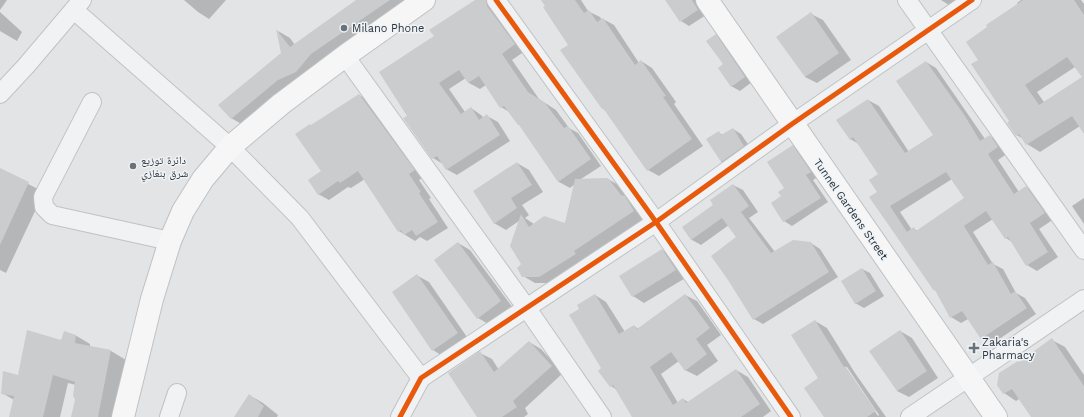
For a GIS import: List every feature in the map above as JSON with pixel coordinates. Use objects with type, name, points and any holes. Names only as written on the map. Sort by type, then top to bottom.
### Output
[{"type":"main road","points":[[123,417],[152,299],[170,241],[182,211],[199,186],[230,147],[281,104],[424,0]]},
{"type":"main road","name":"Tunnel Gardens Street","points":[[707,0],[996,417]]},
{"type":"street","points":[[496,0],[656,222],[792,417]]},
{"type":"street","points":[[907,0],[1084,250]]},
{"type":"street","points":[[403,415],[422,378],[526,307],[656,222],[792,124],[972,0]]},
{"type":"street","points":[[0,94],[78,5],[230,147],[300,218],[422,378]]},
{"type":"street","points":[[345,56],[526,307],[602,417]]},
{"type":"street","points":[[92,102],[43,197],[44,207],[52,215],[170,241]]},
{"type":"street","points":[[910,417],[1084,299]]},
{"type":"street","points":[[169,417],[177,393]]},
{"type":"building","points":[[356,0],[390,0],[311,54],[296,72],[278,80],[231,119],[218,105],[281,53],[276,29],[290,47]]},
{"type":"building","points":[[475,0],[486,0],[487,6],[515,44],[502,54],[528,92],[545,103],[564,128],[568,126],[591,159],[558,182],[519,125],[504,106],[500,108],[479,76],[468,83],[459,70],[439,83],[461,114],[471,107],[479,120],[487,114],[500,135],[446,170],[437,156],[432,159],[403,118],[407,116],[379,72],[434,36],[429,30]]},
{"type":"building","points":[[541,0],[575,0],[584,13],[589,10],[597,22],[603,18],[635,65],[641,60],[666,96],[663,97],[692,139],[647,171],[560,50],[568,45],[543,7],[545,6]]},
{"type":"building","points":[[665,0],[692,0],[698,10],[680,22]]},
{"type":"building","points":[[1023,0],[1074,0],[1084,15],[1084,134],[1072,116],[1026,145],[1019,134],[1016,136],[1007,123],[1009,121],[971,64],[978,60],[966,42],[987,27],[986,25]],"holes":[[[1067,57],[1082,77],[1039,105],[1025,85]]]},
{"type":"building","points":[[811,12],[839,53],[805,77],[776,37]]},
{"type":"building","points":[[716,34],[745,77],[731,87],[718,68],[723,64],[706,41]]},
{"type":"building","points":[[926,61],[965,116],[980,141],[990,135],[998,147],[988,154],[1014,194],[1026,186],[1045,213],[1030,223],[1048,252],[1026,266],[1008,237],[1005,239],[986,211],[964,226],[988,265],[993,262],[1011,294],[1015,291],[1027,308],[981,339],[962,311],[950,318],[935,290],[934,291],[869,197],[877,192],[869,180],[878,174],[853,137],[850,140],[836,120],[868,99],[905,153],[933,135],[896,81]],"holes":[[[946,172],[964,198],[916,231],[914,227],[907,232],[890,206]]]},
{"type":"building","points":[[359,94],[415,170],[409,174],[421,192],[419,193],[438,222],[416,236],[412,230],[404,235],[401,230],[398,232],[358,171],[340,183],[338,181],[318,195],[308,180],[321,171],[295,134]]},
{"type":"building","points":[[733,128],[744,146],[721,162],[706,139],[719,131],[721,135]]},
{"type":"building","points":[[793,145],[811,172],[806,175],[821,198],[783,222],[771,203],[781,196],[778,192],[784,188],[767,162]]},
{"type":"building","points":[[517,162],[532,185],[511,198],[517,208],[494,224],[473,191]]},
{"type":"building","points":[[0,168],[29,182],[0,245]]},
{"type":"building","points":[[608,178],[621,195],[625,196],[634,211],[574,251],[576,254],[539,277],[522,277],[517,268],[521,264],[510,246],[521,214],[529,227],[544,216],[565,223],[575,179]]},
{"type":"building","points":[[733,184],[749,206],[741,212],[771,253],[793,240],[811,242],[829,272],[753,320],[711,256],[736,237],[722,218],[691,240],[682,227],[713,205],[710,200]]},
{"type":"building","points":[[458,242],[501,301],[477,319],[434,260]]},
{"type":"building","points":[[662,249],[676,270],[632,297],[619,276]]},
{"type":"building","points":[[862,268],[876,291],[855,304],[841,281]]},
{"type":"building","points":[[417,274],[458,333],[432,351],[392,292]]},
{"type":"building","points":[[595,294],[619,334],[634,325],[637,329],[685,294],[710,328],[696,339],[707,354],[685,371],[671,352],[650,367],[673,405],[683,398],[686,403],[736,369],[760,404],[741,417],[632,417],[613,385],[610,387],[598,371],[601,368],[569,315],[579,309],[577,305]]},
{"type":"building","points":[[815,320],[844,367],[845,366],[876,411],[867,417],[824,417],[804,388],[818,378],[791,335]]},
{"type":"building","points":[[27,330],[61,340],[64,331],[76,335],[75,343],[111,350],[98,417],[71,417],[75,400],[73,395],[75,382],[53,375],[43,417],[9,417],[14,396],[1,394],[3,371],[18,375]]},
{"type":"building","points":[[900,330],[927,371],[897,391],[869,351]]},
{"type":"building","points":[[1052,338],[1084,386],[1084,417],[1031,417],[1012,389],[1003,394],[997,385],[999,373],[1018,361],[1019,362]]},
{"type":"building","points":[[529,341],[552,366],[513,401],[517,407],[502,417],[477,417],[448,373],[480,351],[494,372]]},
{"type":"building","points":[[249,394],[264,406],[258,417],[234,417]]},
{"type":"cycle path","points":[[496,0],[656,222],[791,417]]},
{"type":"cycle path","points":[[400,417],[421,378],[656,222],[792,124],[972,0]]},
{"type":"place","name":"Milano Phone","points":[[344,28]]},
{"type":"place","name":"دائرة توزيع شرق بنغازي","points":[[133,166]]},
{"type":"place","name":"Zakaria's Pharmacy","points":[[974,348]]}]
